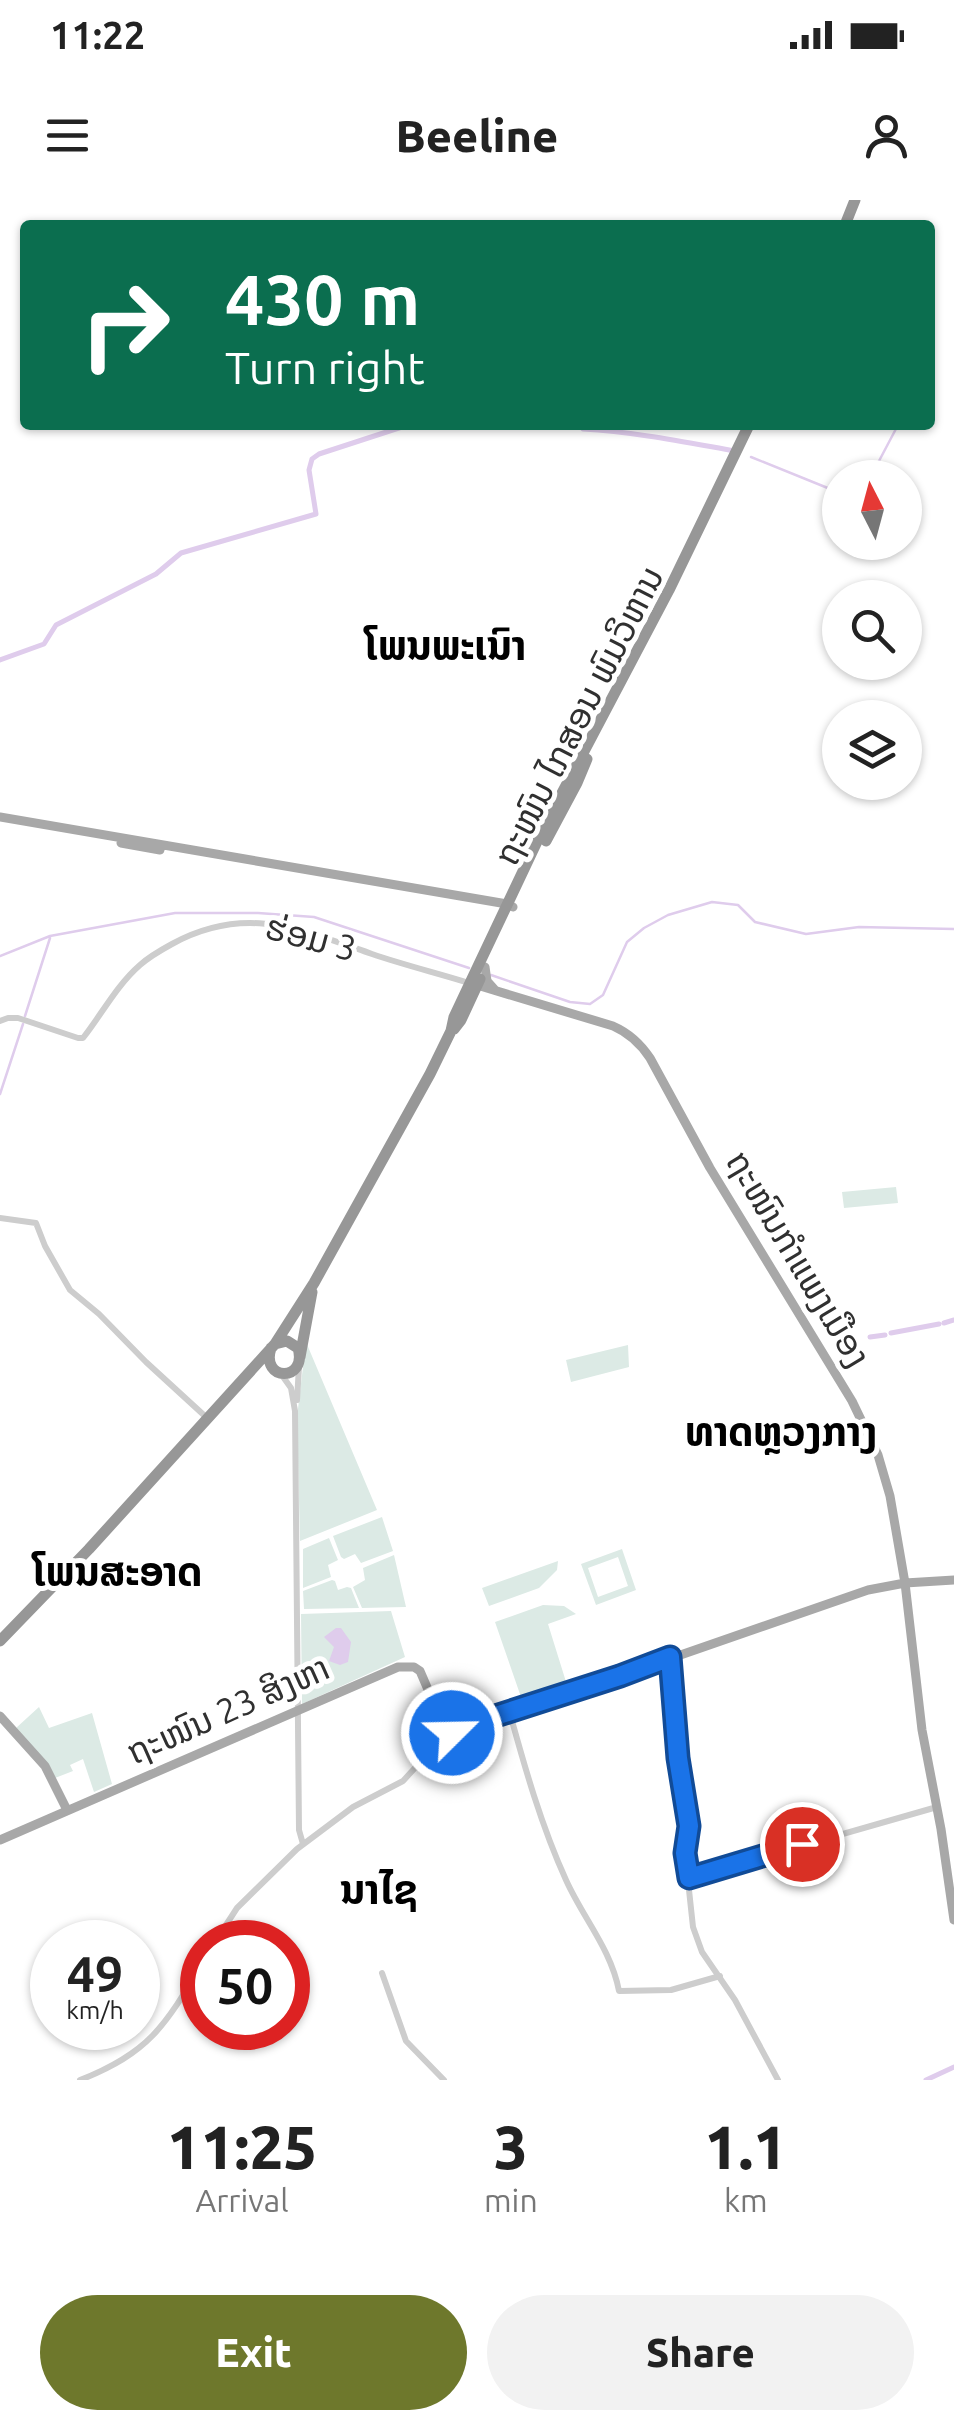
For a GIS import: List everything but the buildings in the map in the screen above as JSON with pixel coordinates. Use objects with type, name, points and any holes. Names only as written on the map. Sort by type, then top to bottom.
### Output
[{"type":"highway","name":"ຖະໜົນ ໄກສອນ ພົມວິຫານ","points":[[0,1639],[89,1549],[273,1346],[314,1283],[451,1031],[462,1020],[509,907],[749,430]]},
{"type":"highway","name":"ຖະໜົນ ໄກສອນ ພົມວິຫານ","points":[[300,1360],[314,1283]]},
{"type":"highway","points":[[281,1341],[298,1348],[300,1360],[292,1372],[278,1372],[268,1360],[273,1346],[281,1341]]},
{"type":"highway","name":"ຖະໜົນ ໄກສອນ ພົມວິຫານ","points":[[0,1639],[231,1388],[257,1374],[278,1372]]},
{"type":"main road","points":[[0,819],[509,907]]},
{"type":"main road","points":[[479,977],[480,994],[497,992]]},
{"type":"main road","points":[[479,977],[497,992]]},
{"type":"main road","name":"ຖະໜົນກຳແພງເມືອງ","points":[[497,992],[622,1030],[639,1043],[867,1430],[886,1482],[906,1583],[922,1730],[954,1920]]},
{"type":"main road","points":[[447,1731],[850,1596],[886,1586],[954,1580]]},
{"type":"main road","points":[[886,1586],[908,1600]]},
{"type":"main road","name":"ຖະໜົນ 23 ສິງຫາ","points":[[0,1840],[398,1667],[414,1666],[420,1671],[447,1731]]},
{"type":"main road","points":[[0,1716],[45,1766],[67,1810]]},
{"type":"street","name":"ຮ່ອມ 3","points":[[0,1021],[21,1019],[83,1038],[120,987],[151,957],[198,930],[242,922],[285,925],[412,967],[479,977]]},
{"type":"street","points":[[0,1218],[36,1223],[54,1262],[77,1297],[206,1417]]},
{"type":"street","points":[[295,1851],[300,1827],[295,1411],[300,1360]]},
{"type":"street","points":[[278,1372],[291,1388],[295,1411]]},
{"type":"street","points":[[670,1657],[678,1758],[689,1826],[685,1853],[694,1933],[778,2080]]},
{"type":"street","points":[[509,1710],[542,1824],[576,1905],[610,1957],[619,1991],[678,1989],[720,1976]]},
{"type":"street","points":[[229,1920],[295,1851],[353,1807],[402,1781],[447,1731]]},
{"type":"street","points":[[689,1878],[937,1807]]},
{"type":"street","points":[[300,1827],[306,1842]]},
{"type":"street","points":[[382,1973],[406,2041],[444,2080]]},
{"type":"street","points":[[80,2080],[117,2064],[149,2040],[180,1999]]},
{"type":"shaded area","points":[[896,1187],[898,1203],[844,1208],[842,1192]]},
{"type":"shaded area","points":[[306,1342],[377,1510],[300,1541],[297,1417]]},
{"type":"shaded area","points":[[628,1345],[629,1367],[571,1382],[566,1360]]},
{"type":"shaded area","points":[[382,1517],[393,1551],[361,1563],[355,1554],[341,1557],[333,1536]]},
{"type":"shaded area","points":[[329,1538],[338,1560],[328,1565],[331,1577],[303,1588],[303,1549]]},
{"type":"shaded area","points":[[622,1549],[636,1590],[596,1605],[581,1564]],"holes":[[[618,1557],[628,1586],[598,1597],[588,1568]]]},
{"type":"shaded area","points":[[394,1555],[406,1607],[362,1608],[353,1587],[365,1580],[363,1568]]},
{"type":"shaded area","points":[[558,1561],[557,1570],[539,1588],[489,1606],[482,1588]]},
{"type":"shaded area","points":[[332,1580],[338,1590],[351,1588],[359,1608],[304,1609],[303,1591]]},
{"type":"shaded area","points":[[543,1605],[564,1606],[576,1614],[548,1624],[567,1685],[522,1700],[495,1622]]},
{"type":"shaded area","points":[[391,1611],[405,1657],[302,1704],[301,1614]]},
{"type":"shaded area","points":[[341,1628],[351,1642],[348,1662],[340,1665],[329,1661],[334,1647],[324,1637]]},
{"type":"shaded area","points":[[39,1707],[49,1728],[92,1713],[112,1784],[94,1792],[83,1759],[70,1765],[73,1771],[55,1778],[16,1728]]},
{"type":"waterway","points":[[0,660],[44,644],[56,625],[156,574],[181,553],[316,514],[309,470],[312,459],[393,430]]},
{"type":"waterway","points":[[592,430],[735,451]]},
{"type":"waterway","points":[[880,460],[895,430]]},
{"type":"waterway","points":[[751,457],[822,486]]},
{"type":"waterway","points":[[491,975],[570,1002],[590,1004],[603,995],[627,942],[668,915],[712,902],[738,905],[755,922],[806,934],[859,927],[954,929]]},
{"type":"waterway","points":[[0,956],[50,936],[175,913],[258,913],[314,917],[469,968]]},
{"type":"waterway","points":[[25,1016],[50,938]]},
{"type":"waterway","points":[[0,1094],[23,1024]]},
{"type":"waterway","points":[[944,1323],[954,1320]]},
{"type":"waterway","points":[[891,1333],[939,1324]]},
{"type":"waterway","points":[[870,1337],[885,1335]]},
{"type":"waterway","points":[[926,2080],[954,2067]]},
{"type":"district","name":"ໂພນພະເນົາ","points":[[445,646]]},
{"type":"district","name":"ທາດຫຼວງກາງ","points":[[781,1432]]},
{"type":"district","name":"ໂພນສະອາດ","points":[[117,1572]]},
{"type":"district","name":"ນາໄຊ","points":[[379,1890]]},
{"type":"route","points":[[452,1733],[517,1707],[670,1657],[678,1758],[689,1826],[685,1853],[689,1878],[802,1844]]}]
